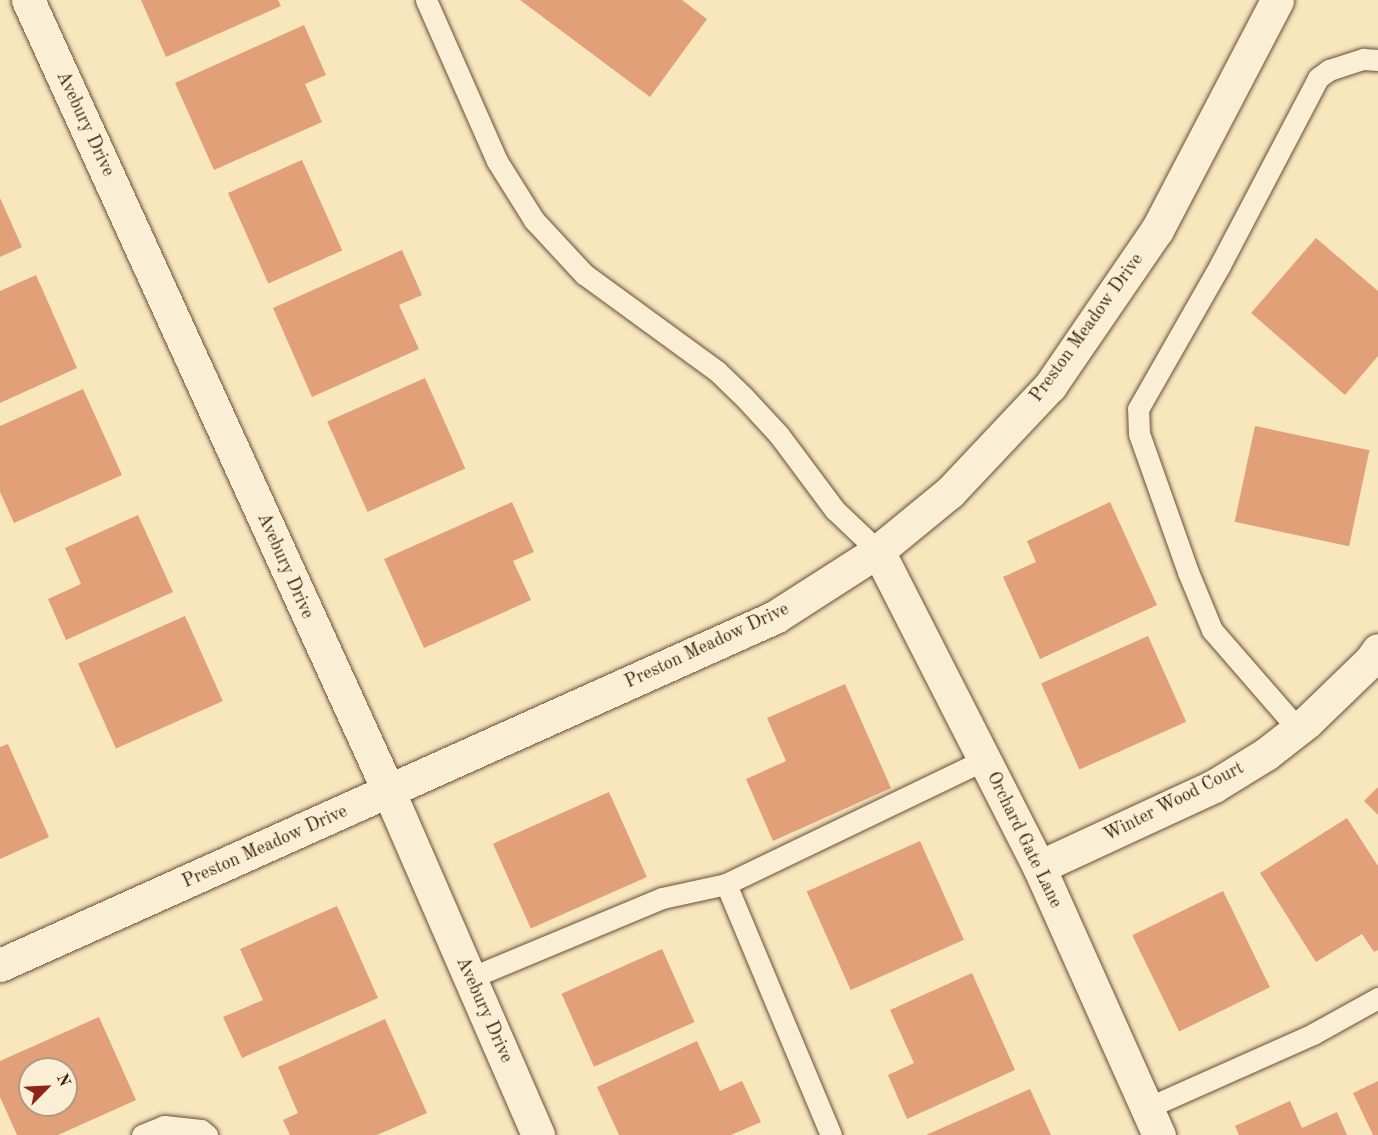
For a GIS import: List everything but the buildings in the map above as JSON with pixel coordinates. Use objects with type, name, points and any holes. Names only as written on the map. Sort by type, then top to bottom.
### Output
[{"type":"street","name":"Avebury Drive","points":[[28,0],[389,792],[538,1135]]},
{"type":"street","name":"Preston Meadow Drive","points":[[0,965],[775,617],[878,551],[950,492],[1050,386],[1157,230],[1277,0]]},
{"type":"street","name":"Orchard Gate Lane","points":[[878,551],[1039,867],[1153,1122]]},
{"type":"street","name":"Winter Wood Court","points":[[1039,867],[1214,786],[1266,754],[1298,729],[1371,660],[1378,650]]},
{"type":"lane","points":[[426,0],[497,161],[534,220],[584,274],[717,371],[743,396],[779,435],[835,510],[878,551]]},
{"type":"lane","points":[[1298,729],[1212,630],[1188,572],[1139,434],[1138,409],[1220,265],[1318,78],[1329,70],[1363,59],[1378,60]]},
{"type":"lane","points":[[470,978],[662,898],[726,884],[984,760]]},
{"type":"lane","points":[[726,884],[831,1135]]},
{"type":"lane","points":[[1153,1122],[1378,998]]},
{"type":"lane","points":[[142,1135],[164,1126],[201,1130],[207,1135]]}]
